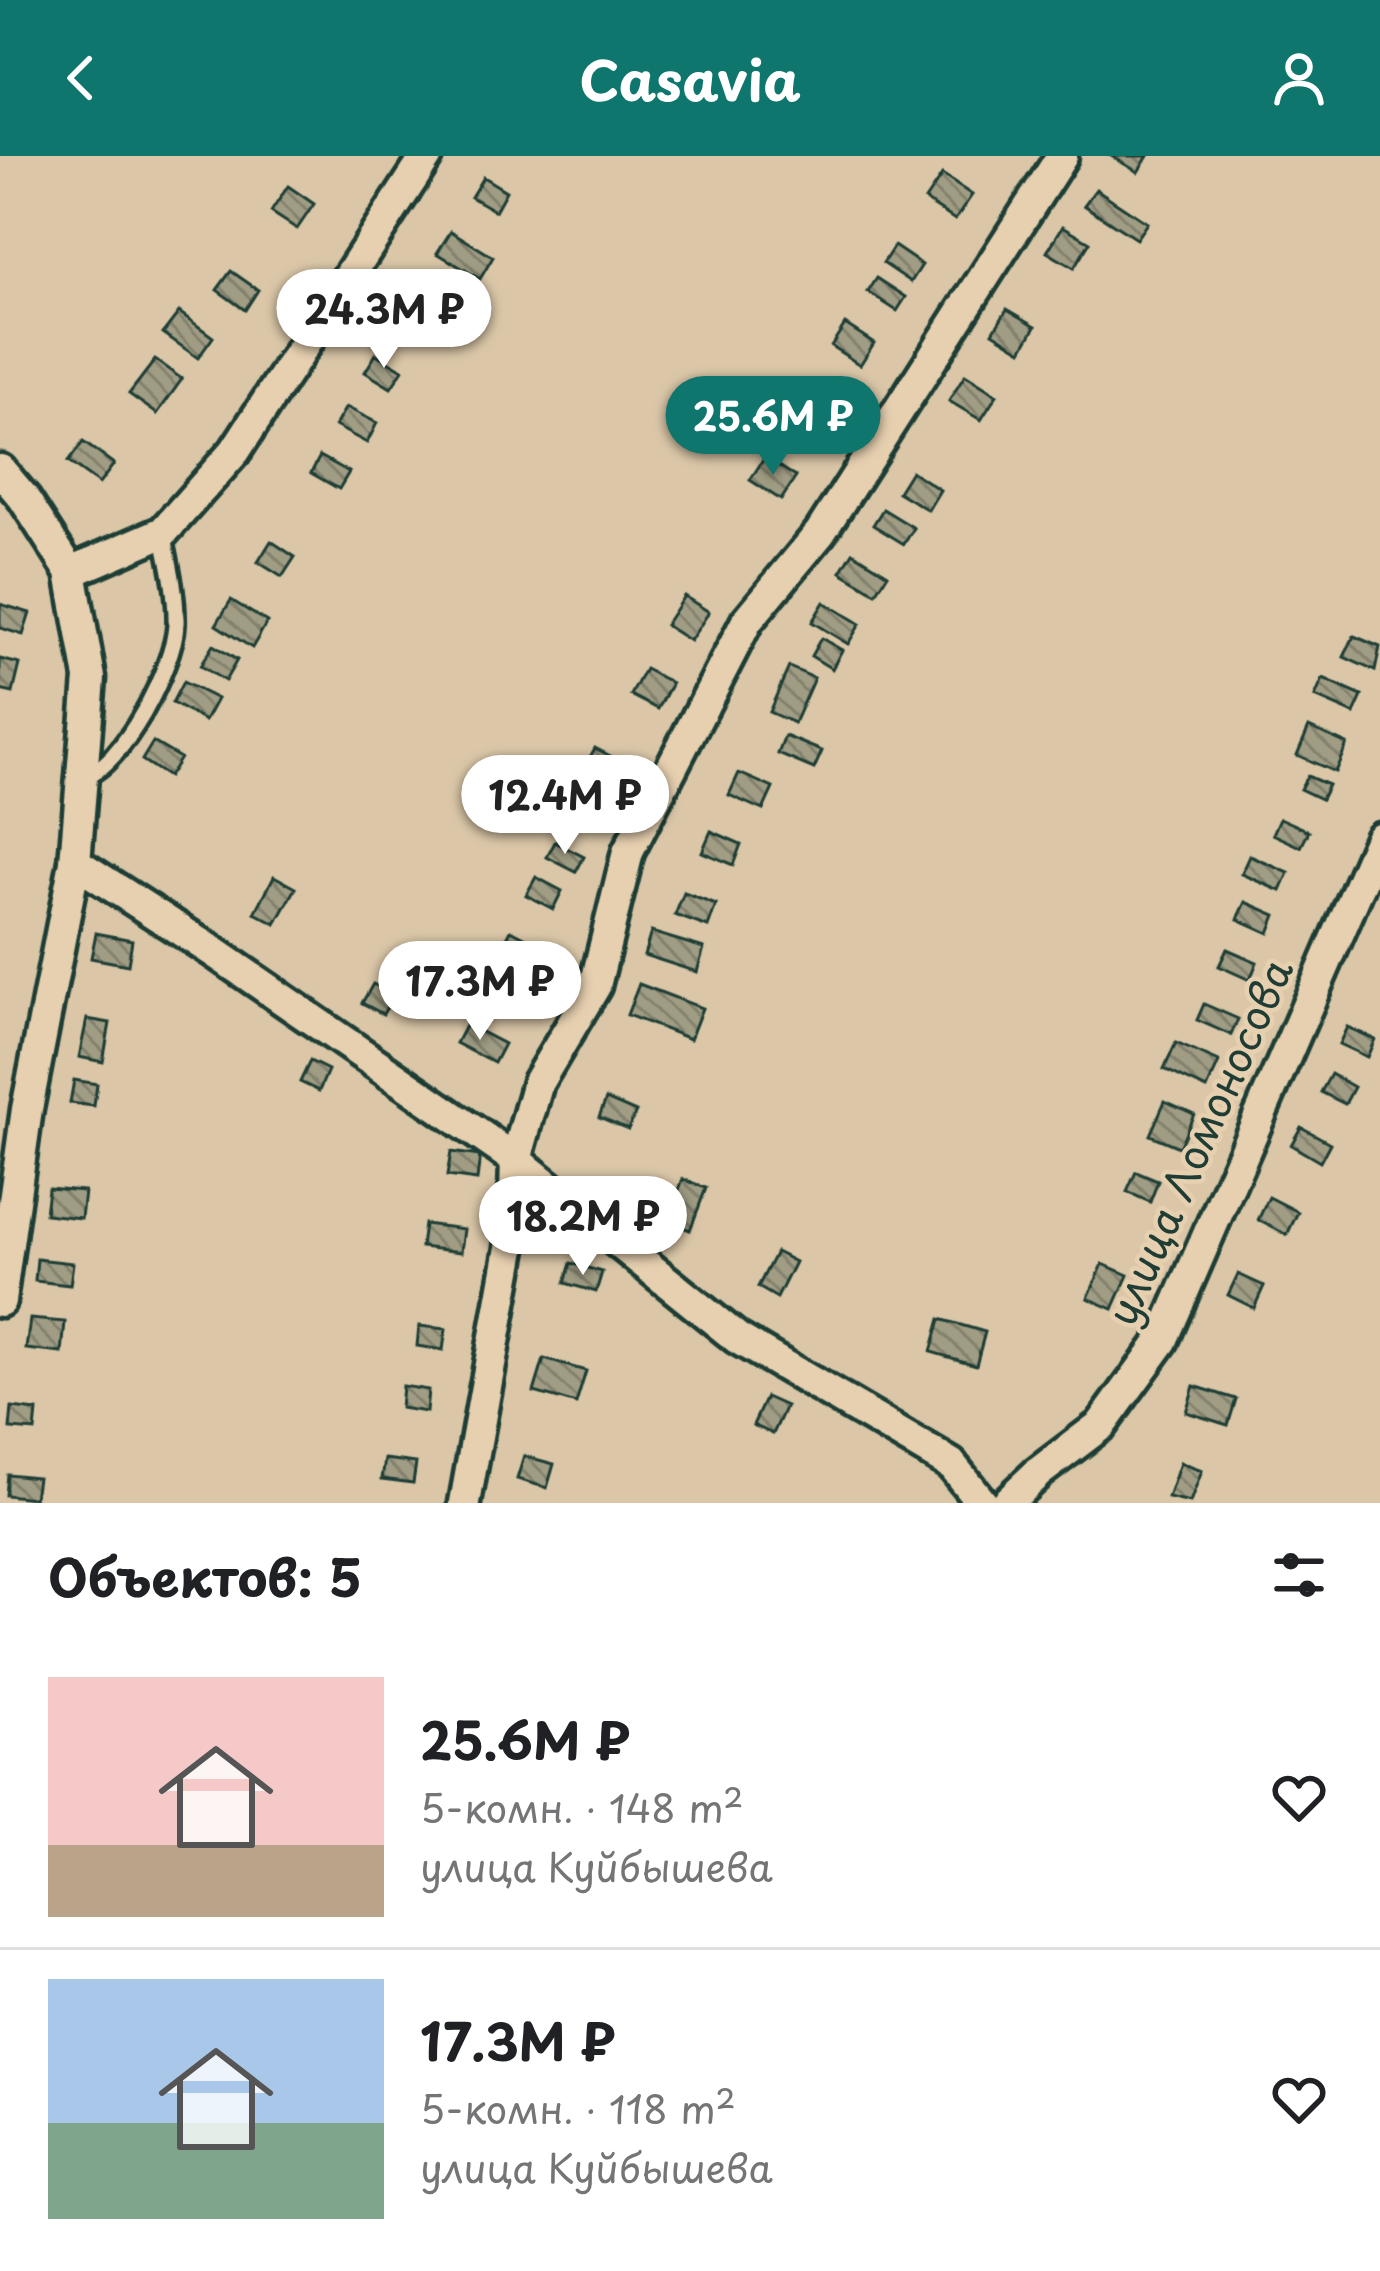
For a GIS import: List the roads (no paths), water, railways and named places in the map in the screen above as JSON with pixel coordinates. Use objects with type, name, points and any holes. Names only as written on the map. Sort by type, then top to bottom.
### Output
[{"type":"street","points":[[71,572],[163,532],[235,451],[427,156]]},
{"type":"street","points":[[465,1503],[514,1232],[516,1160],[538,1082],[595,986],[628,852],[747,621],[820,533],[1062,156]]},
{"type":"street","points":[[0,470],[71,572],[90,679],[75,862],[27,1109],[0,1301]]},
{"type":"street","name":"улица Ломоносова","points":[[1006,1503],[1101,1425],[1162,1341],[1380,838]]},
{"type":"street","points":[[75,862],[516,1160],[737,1338],[951,1464],[982,1503]]},
{"type":"lane","points":[[82,778],[98,774],[118,750],[166,669],[176,626],[163,532]]}]
